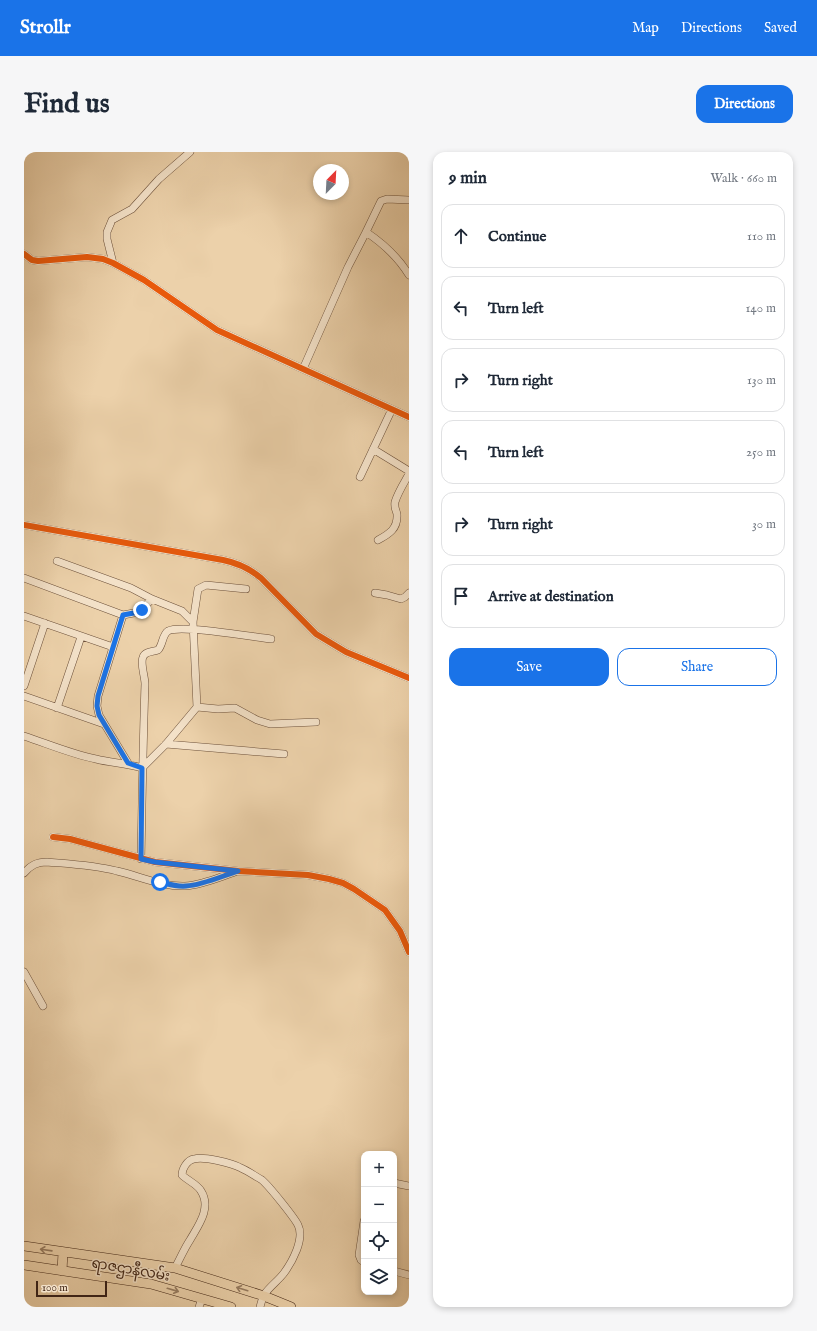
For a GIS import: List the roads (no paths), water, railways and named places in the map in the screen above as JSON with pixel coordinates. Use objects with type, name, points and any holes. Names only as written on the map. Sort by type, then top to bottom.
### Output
[{"type":"main road","points":[[24,1246],[175,1268],[264,1296],[291,1307]]},
{"type":"main road","points":[[62,1271],[63,1252]]},
{"type":"main road","name":"ရာဇဌာနီလမ်း","points":[[24,1265],[151,1284],[201,1303],[231,1307]]},
{"type":"street","points":[[113,263],[107,239],[112,220],[132,209],[159,179],[190,152]]},
{"type":"street","points":[[303,369],[348,267],[381,201],[387,199],[409,200]]},
{"type":"street","points":[[366,232],[397,258],[409,275]]},
{"type":"street","points":[[103,259],[108,247]]},
{"type":"street","points":[[24,254],[32,260],[38,261],[77,257],[103,259],[113,263],[130,271],[169,296],[210,326],[409,417]]},
{"type":"street","points":[[360,477],[392,409]]},
{"type":"street","points":[[373,449],[409,472],[396,500],[395,508],[397,517],[395,528],[392,532],[378,540]]},
{"type":"street","points":[[24,525],[240,564],[261,578],[316,634],[346,652],[409,678]]},
{"type":"street","points":[[57,561],[131,588],[152,599],[182,611],[193,625]]},
{"type":"street","points":[[24,578],[123,615],[139,612],[152,599]]},
{"type":"street","points":[[142,768],[166,744],[197,707],[193,625],[198,589],[206,585],[246,590]]},
{"type":"street","points":[[375,594],[387,595],[401,599],[406,597],[409,593]]},
{"type":"street","points":[[123,615],[98,696],[97,706],[104,724],[128,763]]},
{"type":"street","points":[[24,616],[113,647]]},
{"type":"street","points":[[24,686],[45,623]]},
{"type":"street","points":[[141,859],[145,680],[142,658],[148,652],[158,650],[160,648],[164,635],[167,632],[193,625],[271,639]]},
{"type":"street","points":[[57,708],[81,637]]},
{"type":"street","points":[[24,696],[104,724]]},
{"type":"street","points":[[197,707],[218,709],[235,708],[257,720],[270,724],[316,722]]},
{"type":"street","points":[[24,736],[98,760],[128,763],[142,768]]},
{"type":"street","points":[[166,744],[284,754]]},
{"type":"street","points":[[53,837],[70,839],[155,862],[238,871],[308,876],[343,883],[385,910],[400,931],[409,952]]},
{"type":"street","points":[[24,872],[31,865],[40,862],[48,862],[116,870],[174,886],[186,886],[238,871]]},
{"type":"street","points":[[24,972],[43,1006]]},
{"type":"street","points":[[175,1268],[203,1218],[204,1211],[204,1199],[202,1192],[182,1175],[186,1164],[195,1158],[217,1160],[240,1167],[263,1181],[269,1187],[298,1225],[301,1236],[297,1248],[285,1272],[264,1296],[260,1307]]},
{"type":"street","points":[[397,1184],[409,1186]]},
{"type":"street","points":[[361,1260],[359,1255],[364,1223]]},
{"type":"street","points":[[397,1272],[409,1275]]}]
